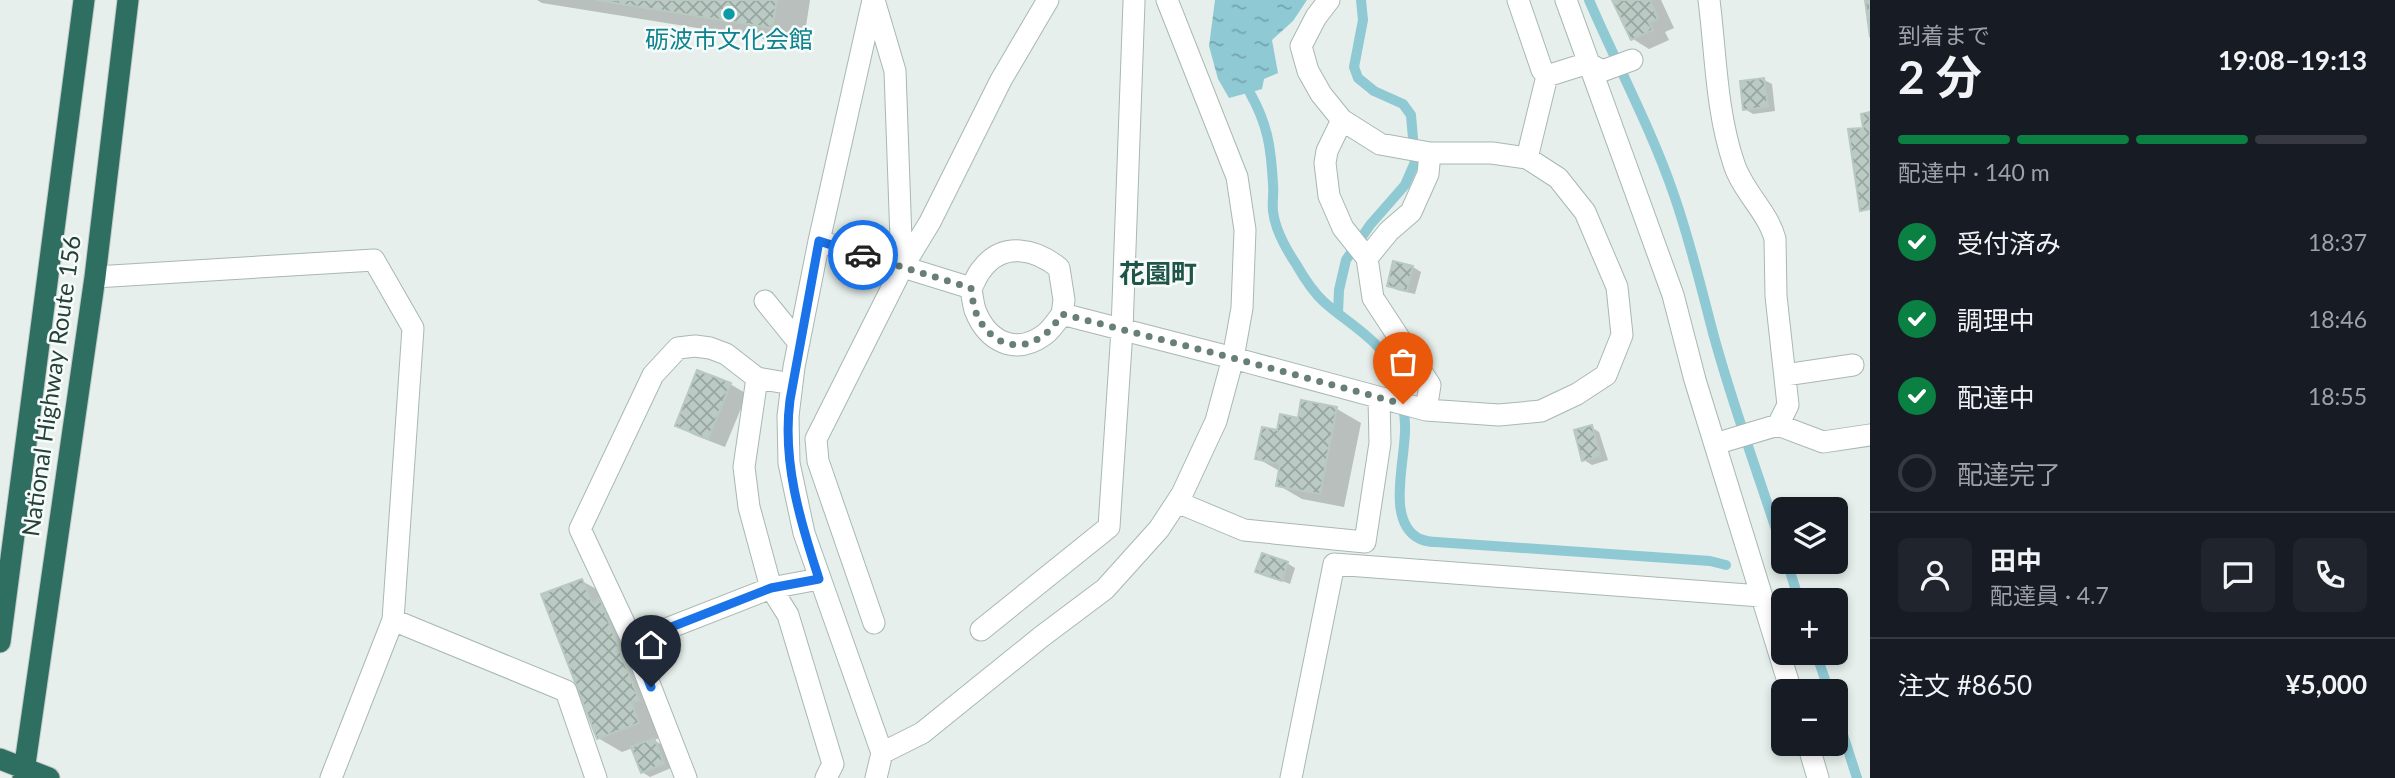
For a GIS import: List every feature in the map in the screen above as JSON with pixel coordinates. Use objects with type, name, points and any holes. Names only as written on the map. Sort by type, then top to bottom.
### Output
[{"type":"highway","name":"National Highway Route 156","points":[[0,642],[83,0]]},
{"type":"highway","name":"National Highway Route 156","points":[[24,773],[95,277],[128,0]]},
{"type":"highway","points":[[0,759],[24,773],[49,778]]},
{"type":"street","points":[[874,0],[819,241],[788,416],[789,463],[804,533],[882,753],[876,778]]},
{"type":"street","points":[[874,0],[895,71],[902,268]]},
{"type":"street","points":[[874,623],[818,461],[816,439],[1001,80],[1048,0]]},
{"type":"street","points":[[1062,314],[1426,410],[1499,415],[1541,411],[1577,394],[1606,375],[1622,335],[1617,287],[1585,212],[1558,178],[1527,158],[1492,153],[1430,153],[1380,144],[1342,120],[1321,94],[1308,71],[1301,46],[1316,17],[1329,0]]},
{"type":"street","points":[[1518,0],[1542,70],[1548,76]]},
{"type":"street","points":[[1566,0],[1673,295],[1695,380],[1787,679]]},
{"type":"street","points":[[1709,0],[1717,89],[1734,164],[1744,188],[1772,230],[1775,239],[1776,296],[1788,405],[1778,425]]},
{"type":"street","points":[[882,753],[922,733],[1105,589],[1159,529],[1177,502],[1216,421],[1233,358],[1242,308],[1245,230],[1237,177],[1169,5],[1130,1],[1122,330],[1109,527],[981,630]]},
{"type":"street","points":[[1548,76],[1588,63],[1602,71],[1632,60]]},
{"type":"street","points":[[1527,158],[1548,76]]},
{"type":"street","points":[[1342,120],[1327,151],[1325,163],[1329,196],[1343,228],[1367,258],[1373,298],[1430,385],[1426,410]]},
{"type":"street","points":[[1367,258],[1410,212],[1428,174],[1430,153]]},
{"type":"street","points":[[819,241],[971,288]]},
{"type":"street","points":[[1013,250],[1043,256],[1059,268],[1063,290],[1062,314],[1046,334],[1031,342],[1018,345],[1003,343],[986,330],[975,309],[971,288],[982,268],[995,255],[1013,250]]},
{"type":"street","points":[[95,277],[374,260],[413,328],[393,620],[331,778]]},
{"type":"street","points":[[765,301],[799,343]]},
{"type":"street","points":[[686,778],[633,642],[580,529],[653,375],[678,348],[695,346],[726,354],[757,378],[792,384]]},
{"type":"street","points":[[1785,374],[1853,365]]},
{"type":"street","points":[[757,378],[744,467],[749,507],[771,588],[788,615],[833,764],[825,778]]},
{"type":"street","points":[[1177,502],[1244,530],[1365,542],[1380,443],[1380,399]]},
{"type":"street","points":[[1715,444],[1778,425],[1823,442],[1870,435]]},
{"type":"street","points":[[1291,778],[1334,564],[1761,596]]},
{"type":"street","points":[[633,642],[771,588],[819,579]]},
{"type":"street","points":[[393,620],[566,691],[596,778]]},
{"type":"street","points":[[1812,756],[1818,778]]},
{"type":"water","points":[[1215,0],[1307,0],[1293,21],[1272,40],[1278,73],[1264,79],[1262,89],[1229,98],[1218,79],[1209,46]]},
{"type":"building","name":"砺波市文化会館","points":[[596,0],[777,0],[772,28]]},
{"type":"building","points":[[1612,0],[1650,0],[1658,19],[1649,23],[1653,30],[1631,40]]},
{"type":"building","points":[[1865,0],[1870,0],[1870,37]]},
{"type":"building","points":[[1764,78],[1768,107],[1743,110],[1740,81]]},
{"type":"building","points":[[1870,112],[1870,209],[1860,211],[1848,129],[1863,128],[1861,114]]},
{"type":"building","points":[[1393,261],[1413,266],[1407,291],[1387,286]]},
{"type":"building","points":[[697,370],[731,383],[708,439],[675,426]]},
{"type":"building","points":[[1301,400],[1337,407],[1320,494],[1276,486],[1280,464],[1255,459],[1262,427],[1277,430],[1280,414],[1298,418]]},
{"type":"building","points":[[1592,425],[1600,456],[1582,461],[1574,430]]},
{"type":"building","points":[[1262,553],[1288,562],[1282,581],[1255,572]]},
{"type":"building","points":[[582,579],[592,603],[600,599],[639,700],[631,702],[639,723],[597,739],[541,594]]},
{"type":"building","points":[[654,738],[664,764],[641,773],[631,747]]},
{"type":"waterway","points":[[1338,313],[1339,290],[1346,260],[1370,225],[1405,185],[1415,162],[1411,115],[1403,104],[1374,91],[1358,78],[1354,67],[1363,20],[1361,0]]},
{"type":"waterway","points":[[1589,0],[1674,195],[1729,388],[1771,515]]},
{"type":"waterway","points":[[1250,93],[1268,137],[1273,211],[1285,245],[1316,294],[1368,337],[1387,357],[1393,369],[1404,414],[1400,504],[1409,530],[1420,539],[1432,542],[1710,561],[1726,565]]},
{"type":"waterway","points":[[1791,574],[1795,588]]},
{"type":"waterway","points":[[1820,665],[1825,679]]},
{"type":"waterway","points":[[1848,750],[1857,778]]},
{"type":"way so far","points":[[863,255],[971,288],[975,309],[986,330],[1003,343],[1018,345],[1031,342],[1046,334],[1062,314],[1403,404]]},
{"type":"place","name":"砺波市文化会館","points":[[729,14]]},
{"type":"district","name":"花園町","points":[[1158,274]]},
{"type":"route","points":[[651,687],[633,642],[771,588],[819,579],[804,533],[789,463],[788,416],[794,367],[819,241],[863,255]]}]
